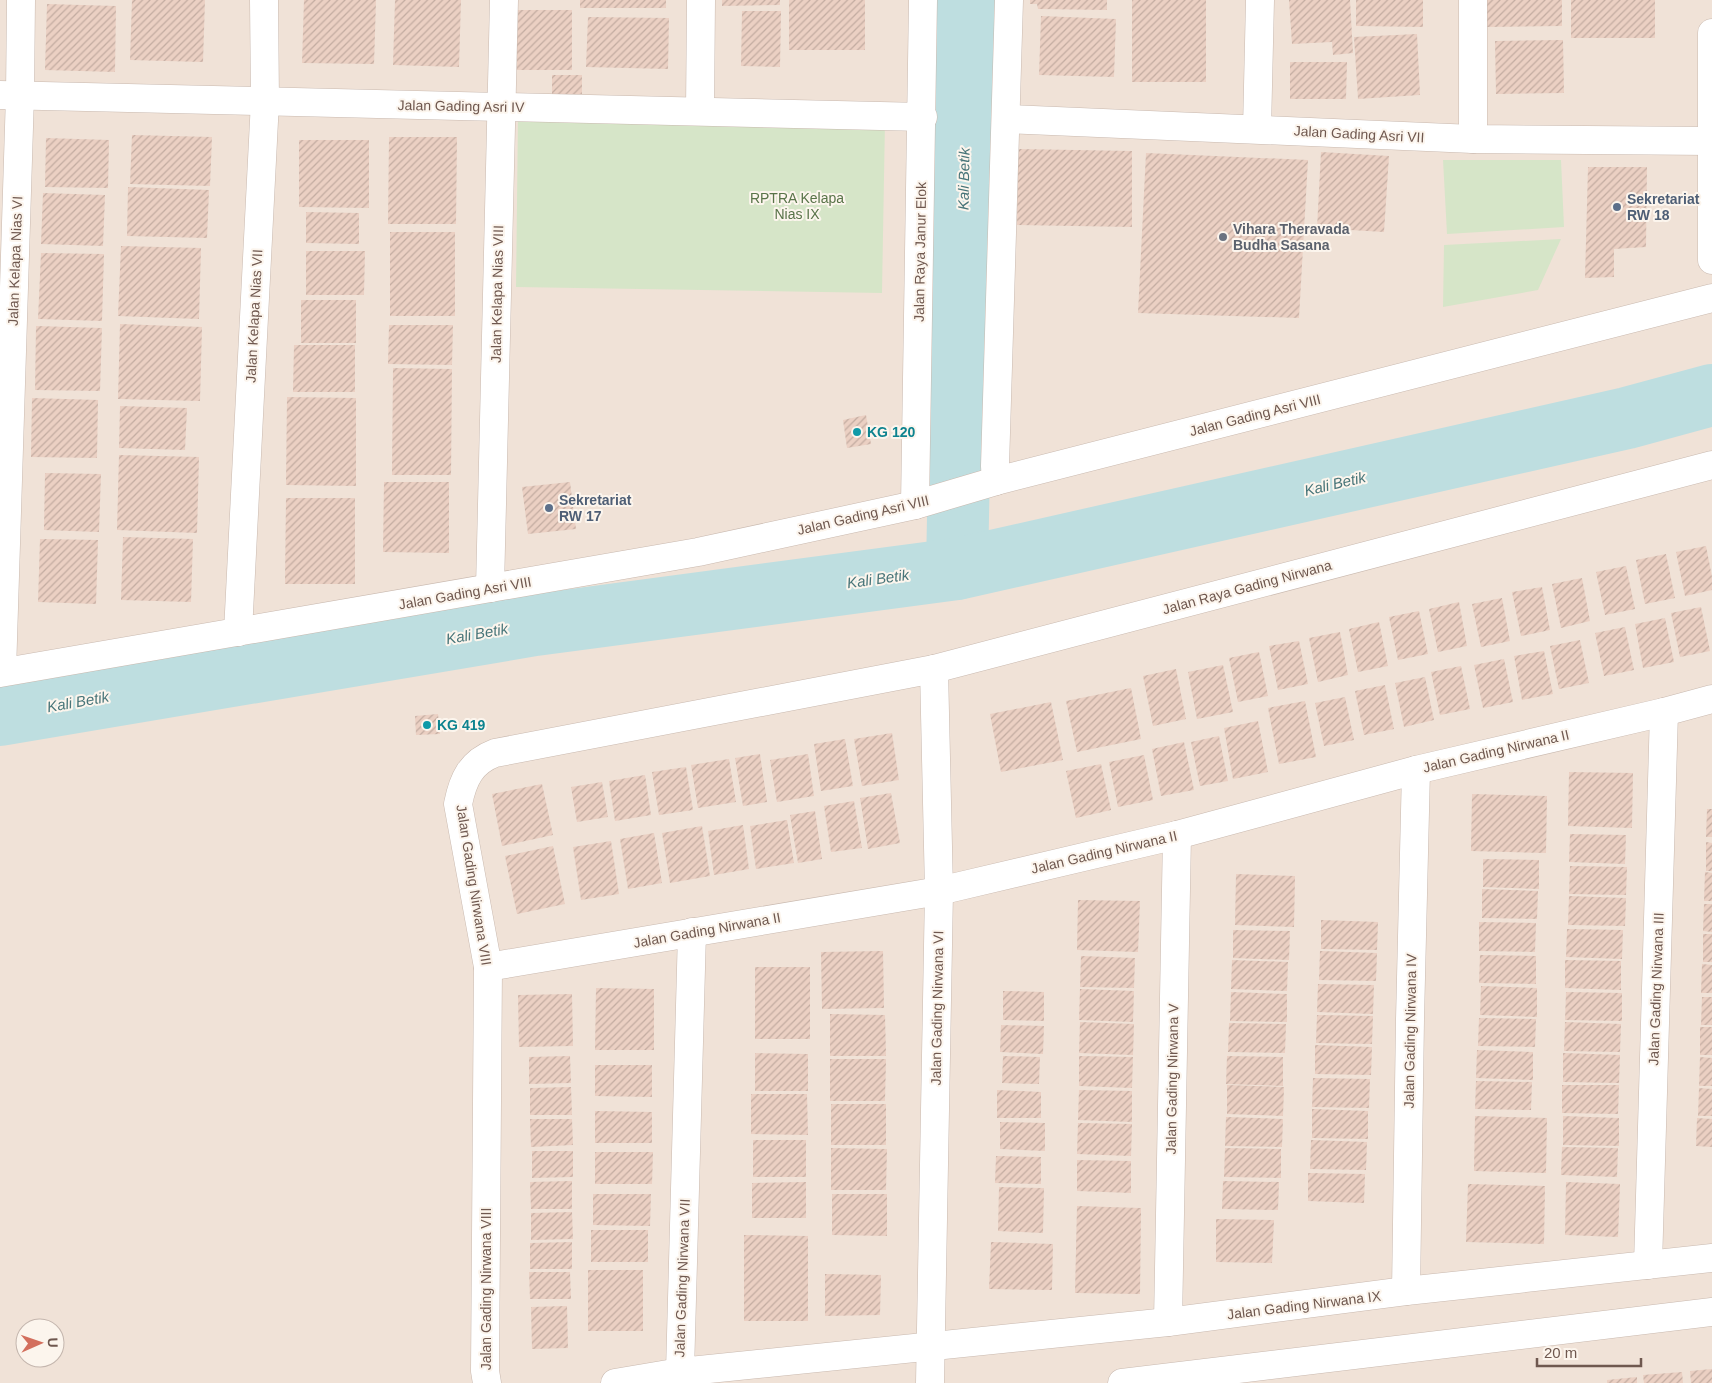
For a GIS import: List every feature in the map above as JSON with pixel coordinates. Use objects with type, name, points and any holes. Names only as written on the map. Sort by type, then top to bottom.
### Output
[{"type":"street","name":"Jalan Kelapa Nias VI","points":[[1,672],[10,95],[21,0]]},
{"type":"street","name":"Jalan Kelapa Nias VII","points":[[238,632],[265,101],[264,0]]},
{"type":"street","name":"Jalan Kelapa Nias VIII","points":[[490,588],[504,0]]},
{"type":"street","points":[[700,111],[701,0]]},
{"type":"street","name":"Jalan Raya Janur Elok","points":[[919,503],[923,0]]},
{"type":"street","points":[[994,482],[1007,119],[1009,0]]},
{"type":"street","points":[[1257,129],[1260,0]]},
{"type":"street","points":[[1473,0],[1473,139]]},
{"type":"street","points":[[1712,32],[1712,260]]},
{"type":"street","name":"Jalan Gading Asri IV","points":[[10,95],[923,117]]},
{"type":"street","name":"Jalan Gading Asri VII","points":[[1007,119],[1473,139],[1711,141]]},
{"type":"street","name":"Jalan Gading Asri VIII","points":[[1,672],[698,552],[919,503],[994,482],[1712,298]]},
{"type":"street","name":"Jalan Raya Gading Nirwana","points":[[779,698],[934,669],[1712,465]]},
{"type":"street","name":"Jalan Gading Nirwana VI","points":[[931,1347],[939,890],[934,669]]},
{"type":"street","name":"Jalan Gading Nirwana VIII","points":[[487,1383],[485,1371],[488,967],[458,804],[462,785],[469,771],[482,758],[495,752],[779,698]]},
{"type":"street","name":"Jalan Gading Nirwana II","points":[[488,967],[939,890],[1176,836],[1416,770],[1712,699]]},
{"type":"street","name":"Jalan Gading Nirwana III","points":[[1648,1265],[1664,712]]},
{"type":"street","name":"Jalan Gading Nirwana IV","points":[[1406,1291],[1416,770]]},
{"type":"street","name":"Jalan Gading Nirwana V","points":[[1168,1322],[1176,836]]},
{"type":"street","name":"Jalan Gading Nirwana VII","points":[[692,932],[680,1372],[931,1347]]},
{"type":"street","name":"Jalan Gading Nirwana IX","points":[[931,1347],[1168,1322],[1406,1291],[1712,1258]]},
{"type":"street","points":[[1122,1383],[1712,1312]]},
{"type":"street","points":[[930,1383],[931,1347]]},
{"type":"street","points":[[615,1383],[680,1372]]},
{"type":"shaded area","points":[[0,0],[1712,0],[1712,1383],[0,1383]]},
{"type":"green space","name":"RPTRA Kelapa Nias IX","points":[[518,115],[885,121],[882,293],[516,287]]},
{"type":"green space","points":[[1443,160],[1561,160],[1564,227],[1447,234]]},
{"type":"green space","points":[[1561,239],[1538,290],[1443,307],[1444,245]]},
{"type":"building","points":[[132,0],[205,0],[203,62],[130,60]]},
{"type":"building","points":[[304,0],[376,0],[374,64],[302,63]]},
{"type":"building","points":[[395,0],[461,0],[459,67],[393,65]]},
{"type":"building","points":[[580,0],[666,0],[666,8],[580,8]]},
{"type":"building","points":[[722,0],[780,0],[780,5],[722,6]]},
{"type":"building","points":[[789,0],[865,0],[865,50],[789,50]]},
{"type":"building","points":[[1030,0],[1107,0],[1107,10],[1038,9],[1037,4],[1030,4]]},
{"type":"building","points":[[1132,0],[1206,0],[1206,82],[1132,82]]},
{"type":"building","points":[[1289,0],[1350,0],[1353,53],[1333,55],[1332,42],[1292,44]]},
{"type":"building","points":[[1356,0],[1423,0],[1423,27],[1356,26]]},
{"type":"building","points":[[1486,0],[1562,0],[1562,26],[1486,27]]},
{"type":"building","points":[[1571,0],[1655,0],[1655,38],[1571,38]]},
{"type":"building","points":[[47,4],[116,6],[115,72],[45,70]]},
{"type":"building","points":[[514,10],[572,10],[572,70],[514,70]]},
{"type":"building","points":[[742,11],[781,11],[780,67],[741,66]]},
{"type":"building","points":[[1041,16],[1116,19],[1114,77],[1039,75]]},
{"type":"building","points":[[588,17],[669,18],[668,69],[586,67]]},
{"type":"building","points":[[1417,34],[1420,95],[1358,99],[1354,37]]},
{"type":"building","points":[[1563,40],[1564,93],[1496,94],[1495,41]]},
{"type":"building","points":[[1290,62],[1347,62],[1346,99],[1290,99]]},
{"type":"building","points":[[552,75],[582,75],[582,94],[552,94]]},
{"type":"building","points":[[132,135],[212,137],[210,186],[130,184]]},
{"type":"building","points":[[389,137],[457,137],[456,224],[388,224]]},
{"type":"building","points":[[46,138],[109,140],[108,188],[45,187]]},
{"type":"building","points":[[299,140],[369,140],[369,208],[299,207]]},
{"type":"building","points":[[1018,149],[1132,151],[1132,227],[1017,225]]},
{"type":"building","points":[[1321,152],[1389,156],[1384,232],[1317,228]]},
{"type":"building","name":"Vihara Theravada Budha Sasana","points":[[1146,153],[1308,160],[1299,318],[1138,313]]},
{"type":"building","name":"Sekretariat RW 18","points":[[1588,167],[1647,167],[1646,247],[1614,249],[1614,277],[1585,278]]},
{"type":"building","points":[[128,187],[209,190],[207,238],[127,236]]},
{"type":"building","points":[[43,193],[105,195],[103,246],[41,244]]},
{"type":"building","points":[[306,212],[359,213],[359,244],[306,243]]},
{"type":"building","points":[[390,232],[455,232],[455,316],[390,316]]},
{"type":"building","points":[[121,246],[201,248],[199,319],[118,316]]},
{"type":"building","points":[[306,251],[365,251],[364,295],[306,295]]},
{"type":"building","points":[[41,253],[104,254],[102,321],[38,319]]},
{"type":"building","points":[[301,300],[356,300],[356,343],[301,343]]},
{"type":"building","points":[[120,324],[202,327],[200,401],[118,399]]},
{"type":"building","points":[[389,325],[453,325],[452,365],[388,364]]},
{"type":"building","points":[[36,326],[102,328],[100,391],[35,390]]},
{"type":"building","points":[[294,345],[355,345],[355,392],[293,392]]},
{"type":"building","points":[[393,368],[452,369],[451,475],[392,475]]},
{"type":"building","points":[[287,397],[356,398],[356,486],[286,485]]},
{"type":"building","points":[[32,398],[98,400],[97,458],[31,457]]},
{"type":"building","points":[[120,406],[187,408],[185,450],[119,448]]},
{"type":"building","name":"KG 120","points":[[866,415],[871,444],[847,448],[843,420]]},
{"type":"building","points":[[119,455],[199,457],[197,533],[117,530]]},
{"type":"building","points":[[45,473],[101,474],[99,532],[44,530]]},
{"type":"building","points":[[384,482],[449,482],[449,553],[383,552]]},
{"type":"building","name":"Sekretariat RW 17","points":[[570,482],[576,529],[528,534],[522,487]]},
{"type":"building","points":[[286,498],[355,498],[355,584],[285,584]]},
{"type":"building","points":[[123,537],[193,539],[191,602],[121,600]]},
{"type":"building","points":[[40,539],[98,540],[96,604],[38,602]]},
{"type":"building","points":[[1706,546],[1712,577],[1712,590],[1685,596],[1676,552]]},
{"type":"building","points":[[1666,554],[1675,598],[1645,604],[1636,560]]},
{"type":"building","points":[[1626,566],[1635,609],[1605,615],[1596,572]]},
{"type":"building","points":[[1582,578],[1590,621],[1561,628],[1552,584]]},
{"type":"building","points":[[1542,587],[1550,630],[1521,636],[1512,592]]},
{"type":"building","points":[[1502,598],[1510,641],[1481,647],[1472,604]]},
{"type":"building","points":[[1459,602],[1467,646],[1438,652],[1429,609]]},
{"type":"building","points":[[1701,607],[1710,651],[1680,657],[1671,613]]},
{"type":"building","points":[[1419,611],[1428,654],[1398,660],[1389,617]]},
{"type":"building","points":[[1665,618],[1674,662],[1643,668],[1635,624]]},
{"type":"building","points":[[1379,622],[1388,666],[1358,672],[1349,629]]},
{"type":"building","points":[[1625,627],[1634,670],[1604,676],[1595,633]]},
{"type":"building","points":[[1340,632],[1348,675],[1318,682],[1309,638]]},
{"type":"building","points":[[1580,640],[1589,683],[1559,689],[1550,646]]},
{"type":"building","points":[[1299,641],[1308,684],[1278,690],[1269,646]]},
{"type":"building","points":[[1544,651],[1553,694],[1522,700],[1514,656]]},
{"type":"building","points":[[1259,652],[1268,696],[1238,702],[1229,658]]},
{"type":"building","points":[[1504,659],[1513,702],[1483,708],[1474,665]]},
{"type":"building","points":[[1223,665],[1233,712],[1197,719],[1188,672]]},
{"type":"building","points":[[1461,666],[1470,709],[1440,715],[1431,672]]},
{"type":"building","points":[[1176,669],[1186,719],[1153,726],[1143,676]]},
{"type":"building","points":[[1425,677],[1434,720],[1404,727],[1395,683]]},
{"type":"building","points":[[1385,685],[1394,729],[1364,735],[1355,691]]},
{"type":"building","points":[[1131,688],[1141,739],[1077,752],[1066,701]]},
{"type":"building","points":[[1345,697],[1354,740],[1324,746],[1315,703]]},
{"type":"building","points":[[1305,701],[1316,757],[1279,764],[1268,708]]},
{"type":"building","points":[[1051,702],[1063,760],[1001,772],[990,714]]},
{"type":"building","name":"KG 419","points":[[438,714],[440,734],[416,735],[415,716]]},
{"type":"building","points":[[1258,721],[1268,772],[1233,779],[1224,728]]},
{"type":"building","points":[[892,733],[899,780],[862,786],[854,739]]},
{"type":"building","points":[[1219,736],[1228,781],[1200,786],[1191,742]]},
{"type":"building","points":[[845,739],[853,786],[821,791],[814,744]]},
{"type":"building","points":[[1184,742],[1194,790],[1161,796],[1152,749]]},
{"type":"building","points":[[760,754],[767,802],[743,806],[735,758]]},
{"type":"building","points":[[808,754],[814,796],[777,802],[770,760]]},
{"type":"building","points":[[1144,755],[1153,800],[1118,807],[1109,762]]},
{"type":"building","points":[[729,759],[736,802],[698,808],[691,765]]},
{"type":"building","points":[[1101,764],[1111,810],[1076,818],[1066,771]]},
{"type":"building","points":[[686,767],[693,810],[659,815],[652,772]]},
{"type":"building","points":[[1569,772],[1633,773],[1632,828],[1568,826]]},
{"type":"building","points":[[645,775],[651,815],[615,821],[609,781]]},
{"type":"building","points":[[602,782],[608,817],[577,822],[571,787]]},
{"type":"building","points":[[542,784],[553,835],[502,846],[492,794]]},
{"type":"building","points":[[891,793],[900,843],[868,849],[860,798]]},
{"type":"building","points":[[1472,794],[1547,796],[1546,853],[1471,851]]},
{"type":"building","points":[[854,801],[862,848],[831,852],[824,806]]},
{"type":"building","points":[[1707,809],[1712,809],[1712,837],[1706,837]]},
{"type":"building","points":[[815,811],[822,859],[798,863],[790,815]]},
{"type":"building","points":[[787,820],[794,863],[756,869],[750,826]]},
{"type":"building","points":[[743,825],[749,869],[714,875],[708,831]]},
{"type":"building","points":[[702,826],[710,876],[670,883],[662,833]]},
{"type":"building","points":[[654,833],[662,883],[628,889],[620,839]]},
{"type":"building","points":[[1570,834],[1626,835],[1625,864],[1569,862]]},
{"type":"building","points":[[611,841],[619,894],[581,900],[573,847]]},
{"type":"building","points":[[1706,842],[1712,843],[1712,871],[1706,871]]},
{"type":"building","points":[[553,846],[565,904],[517,914],[505,856]]},
{"type":"building","points":[[1483,859],[1539,860],[1539,889],[1483,887]]},
{"type":"building","points":[[1570,866],[1627,867],[1626,895],[1569,894]]},
{"type":"building","points":[[1705,872],[1712,873],[1712,901],[1704,901]]},
{"type":"building","points":[[1236,874],[1295,876],[1294,927],[1235,925]]},
{"type":"building","points":[[1482,889],[1538,891],[1537,919],[1482,918]]},
{"type":"building","points":[[1569,896],[1626,898],[1625,926],[1568,925]]},
{"type":"building","points":[[1078,900],[1140,901],[1138,952],[1077,950]]},
{"type":"building","points":[[1704,904],[1712,904],[1712,932],[1703,931]]},
{"type":"building","points":[[1321,920],[1378,922],[1377,950],[1321,949]]},
{"type":"building","points":[[1479,922],[1536,923],[1535,952],[1479,951]]},
{"type":"building","points":[[1567,929],[1623,930],[1622,959],[1566,957]]},
{"type":"building","points":[[1233,930],[1290,931],[1289,960],[1233,958]]},
{"type":"building","points":[[1703,934],[1712,934],[1712,962],[1703,962]]},
{"type":"building","points":[[883,951],[884,1008],[822,1009],[821,952]]},
{"type":"building","points":[[1320,951],[1377,953],[1376,981],[1319,980]]},
{"type":"building","points":[[1480,955],[1536,956],[1536,984],[1479,983]]},
{"type":"building","points":[[1081,956],[1135,958],[1134,988],[1080,987]]},
{"type":"building","points":[[1232,960],[1288,962],[1287,991],[1231,989]]},
{"type":"building","points":[[1565,960],[1621,961],[1621,990],[1565,988]]},
{"type":"building","points":[[1702,964],[1712,965],[1712,993],[1701,993]]},
{"type":"building","points":[[755,967],[810,967],[810,1039],[755,1039]]},
{"type":"building","points":[[1318,984],[1374,985],[1373,1014],[1317,1012]]},
{"type":"building","points":[[1481,986],[1537,988],[1537,1017],[1480,1015]]},
{"type":"building","points":[[596,988],[654,989],[654,1050],[595,1050]]},
{"type":"building","points":[[1080,989],[1134,991],[1133,1022],[1079,1020]]},
{"type":"building","points":[[1003,991],[1044,992],[1044,1021],[1003,1020]]},
{"type":"building","points":[[1231,992],[1287,994],[1287,1022],[1230,1021]]},
{"type":"building","points":[[1566,992],[1622,993],[1622,1021],[1565,1020]]},
{"type":"building","points":[[572,994],[573,1046],[519,1047],[518,995]]},
{"type":"building","points":[[1702,997],[1712,997],[1712,1025],[1701,1025]]},
{"type":"building","points":[[830,1014],[885,1015],[886,1056],[830,1056]]},
{"type":"building","points":[[1317,1015],[1373,1016],[1372,1044],[1316,1043]]},
{"type":"building","points":[[1479,1018],[1536,1019],[1535,1047],[1478,1046]]},
{"type":"building","points":[[1080,1022],[1134,1024],[1133,1055],[1079,1053]]},
{"type":"building","points":[[1565,1022],[1621,1024],[1620,1052],[1564,1051]]},
{"type":"building","points":[[1229,1023],[1286,1024],[1285,1053],[1228,1052]]},
{"type":"building","points":[[1001,1025],[1044,1026],[1043,1054],[1000,1052]]},
{"type":"building","points":[[1700,1027],[1712,1027],[1712,1055],[1700,1055]]},
{"type":"building","points":[[1315,1045],[1372,1047],[1371,1075],[1315,1074]]},
{"type":"building","points":[[1477,1050],[1533,1052],[1533,1080],[1476,1078]]},
{"type":"building","points":[[755,1053],[808,1054],[808,1091],[755,1091]]},
{"type":"building","points":[[1563,1053],[1620,1055],[1619,1083],[1563,1082]]},
{"type":"building","points":[[570,1056],[571,1083],[529,1084],[529,1057]]},
{"type":"building","points":[[1003,1056],[1040,1057],[1039,1084],[1002,1083]]},
{"type":"building","points":[[1079,1056],[1133,1057],[1132,1088],[1079,1086]]},
{"type":"building","points":[[1227,1056],[1283,1057],[1283,1086],[1226,1084]]},
{"type":"building","points":[[1700,1057],[1712,1058],[1712,1086],[1699,1086]]},
{"type":"building","points":[[830,1059],[886,1059],[885,1101],[830,1101]]},
{"type":"building","points":[[595,1065],[652,1065],[652,1097],[595,1096]]},
{"type":"building","points":[[1313,1078],[1370,1079],[1369,1108],[1312,1107]]},
{"type":"building","points":[[1476,1081],[1532,1082],[1531,1110],[1475,1109]]},
{"type":"building","points":[[1227,1085],[1284,1087],[1283,1116],[1227,1114]]},
{"type":"building","points":[[1562,1085],[1619,1085],[1618,1114],[1562,1113]]},
{"type":"building","points":[[571,1087],[572,1115],[530,1115],[530,1088]]},
{"type":"building","points":[[1699,1088],[1712,1089],[1712,1116],[1698,1116]]},
{"type":"building","points":[[997,1090],[1041,1092],[1041,1118],[997,1118]]},
{"type":"building","points":[[1079,1090],[1132,1091],[1132,1122],[1078,1120]]},
{"type":"building","points":[[751,1094],[807,1094],[808,1135],[751,1134]]},
{"type":"building","points":[[831,1104],[886,1104],[886,1145],[831,1145]]},
{"type":"building","points":[[1312,1109],[1368,1111],[1368,1139],[1312,1138]]},
{"type":"building","points":[[595,1111],[652,1112],[652,1143],[595,1143]]},
{"type":"building","points":[[1475,1116],[1547,1118],[1546,1173],[1474,1171]]},
{"type":"building","points":[[1563,1116],[1619,1118],[1619,1146],[1563,1145]]},
{"type":"building","points":[[1226,1117],[1283,1119],[1282,1147],[1225,1146]]},
{"type":"building","points":[[1697,1118],[1712,1119],[1712,1147],[1696,1146]]},
{"type":"building","points":[[530,1119],[572,1119],[573,1145],[531,1147]]},
{"type":"building","points":[[1000,1122],[1045,1123],[1045,1151],[1000,1149]]},
{"type":"building","points":[[1078,1123],[1132,1124],[1131,1156],[1077,1154]]},
{"type":"building","points":[[753,1140],[806,1140],[806,1177],[753,1177]]},
{"type":"building","points":[[1311,1140],[1367,1142],[1366,1170],[1310,1169]]},
{"type":"building","points":[[1562,1147],[1618,1148],[1617,1177],[1561,1175]]},
{"type":"building","points":[[831,1148],[887,1149],[886,1190],[831,1190]]},
{"type":"building","points":[[1225,1148],[1281,1149],[1281,1178],[1224,1177]]},
{"type":"building","points":[[532,1151],[573,1151],[573,1177],[532,1178]]},
{"type":"building","points":[[595,1152],[653,1152],[652,1184],[595,1184]]},
{"type":"building","points":[[996,1156],[1041,1157],[1041,1184],[995,1183]]},
{"type":"building","points":[[1077,1160],[1131,1161],[1131,1193],[1077,1191]]},
{"type":"building","points":[[1308,1173],[1365,1174],[1364,1203],[1308,1201]]},
{"type":"building","points":[[572,1181],[572,1209],[531,1209],[530,1182]]},
{"type":"building","points":[[1223,1181],[1279,1182],[1278,1210],[1222,1209]]},
{"type":"building","points":[[806,1182],[806,1218],[752,1218],[752,1183]]},
{"type":"building","points":[[1566,1182],[1620,1184],[1618,1237],[1565,1235]]},
{"type":"building","points":[[1468,1184],[1545,1186],[1544,1244],[1466,1242]]},
{"type":"building","points":[[999,1187],[1044,1188],[1043,1233],[998,1231]]},
{"type":"building","points":[[593,1194],[651,1194],[650,1226],[593,1225]]},
{"type":"building","points":[[832,1194],[887,1194],[887,1236],[832,1235]]},
{"type":"building","points":[[1077,1206],[1141,1208],[1140,1294],[1075,1293]]},
{"type":"building","points":[[572,1212],[573,1239],[531,1240],[531,1213]]},
{"type":"building","points":[[1216,1219],[1274,1220],[1272,1263],[1216,1262]]},
{"type":"building","points":[[591,1230],[648,1230],[648,1262],[591,1262]]},
{"type":"building","points":[[744,1235],[808,1236],[808,1321],[744,1321]]},
{"type":"building","points":[[572,1242],[572,1269],[530,1269],[530,1243]]},
{"type":"building","points":[[991,1242],[1053,1244],[1052,1290],[989,1289]]},
{"type":"building","points":[[588,1270],[643,1270],[643,1331],[588,1331]]},
{"type":"building","points":[[529,1272],[570,1272],[571,1299],[530,1299]]},
{"type":"building","points":[[825,1274],[881,1275],[880,1315],[825,1316]]},
{"type":"building","points":[[567,1306],[568,1348],[532,1349],[531,1307]]},
{"type":"building","points":[[1712,1369],[1712,1383],[1691,1383],[1690,1371]]},
{"type":"building","points":[[1682,1372],[1683,1383],[1644,1383],[1643,1375]]},
{"type":"building","points":[[1637,1377],[1637,1383],[1607,1383],[1607,1380]]},
{"type":"waterway","name":"Kali Betik","points":[[957,569],[968,0]]},
{"type":"waterway","name":"Kali Betik","points":[[0,715],[535,625],[957,569],[1627,418],[1712,395]]},
{"type":"place","name":"Sekretariat RW 18","points":[[1617,207]]},
{"type":"place","name":"Vihara Theravada Budha Sasana","points":[[1223,237]]},
{"type":"place","name":"KG 120","points":[[857,432]]},
{"type":"place","name":"Sekretariat RW 17","points":[[549,508]]},
{"type":"place","name":"KG 419","points":[[427,725]]}]
